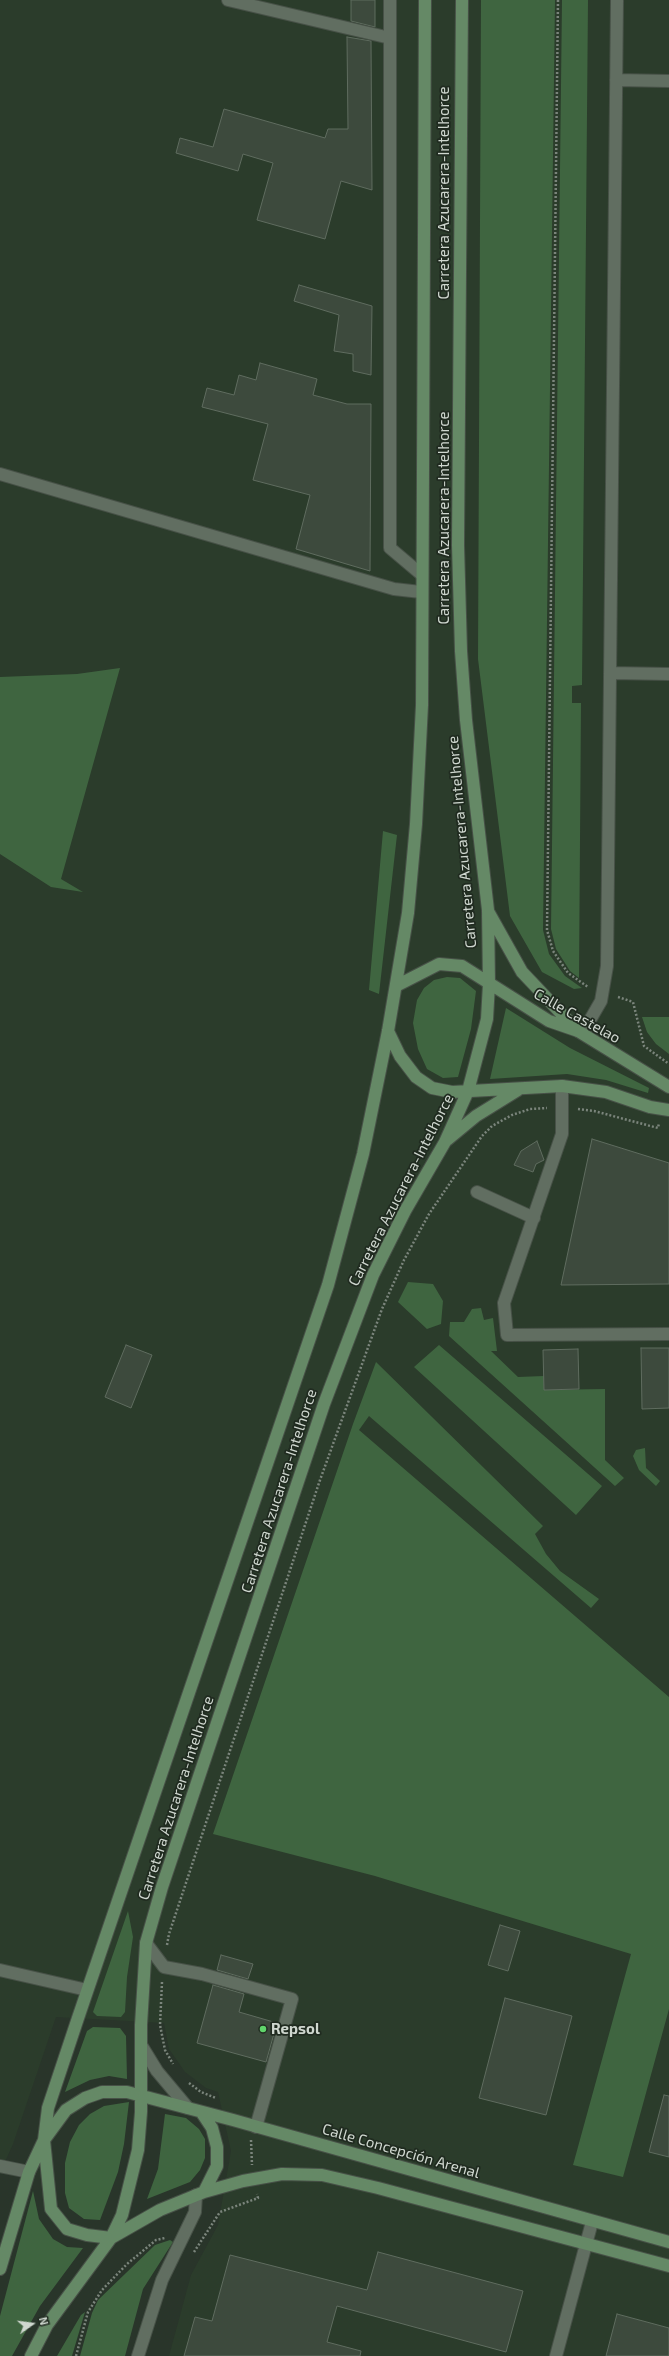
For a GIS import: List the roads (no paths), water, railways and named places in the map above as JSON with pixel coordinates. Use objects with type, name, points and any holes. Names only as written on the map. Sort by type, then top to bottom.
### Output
[{"type":"main road","name":"Carretera Azucarera-Intelhorce","points":[[0,2269],[29,2172],[44,2140],[48,2108],[87,1990],[328,1285],[363,1154],[388,1030],[408,913],[416,824],[422,705],[421,592],[425,0]]},
{"type":"main road","name":"Carretera Azucarera-Intelhorce","points":[[30,2356],[48,2325],[112,2238],[122,2215],[134,2170],[139,2142],[141,2045],[146,1943],[162,1887],[324,1404],[373,1275],[404,1211],[445,1142],[468,1091],[487,1019],[490,984],[488,910],[465,705],[461,651],[458,560],[462,0]]},
{"type":"main road","points":[[488,910],[522,972],[578,1031]]},
{"type":"main road","points":[[396,986],[439,964],[462,966],[477,973],[490,984]]},
{"type":"main road","name":"Calle Castelao","points":[[490,984],[549,1021],[578,1031],[669,1087]]},
{"type":"main road","points":[[388,1030],[400,1056],[416,1077],[432,1088],[452,1092],[562,1086],[606,1092],[666,1110]]},
{"type":"main road","points":[[445,1142],[476,1116],[521,1088]]},
{"type":"main road","name":"Calle Concepción Arenal","points":[[44,2140],[66,2110],[85,2098],[102,2092],[141,2095],[202,2113],[256,2126],[592,2222],[669,2242]]},
{"type":"main road","points":[[200,2194],[217,2166],[217,2147],[212,2128],[202,2113]]},
{"type":"main road","points":[[44,2140],[51,2209],[67,2229],[87,2236],[112,2238],[160,2210],[200,2194],[254,2179],[282,2174],[322,2175],[386,2190],[669,2266]]},
{"type":"street","points":[[228,0],[390,38]]},
{"type":"street","name":"Carretera Azucarera-Intelhorce","points":[[390,0],[390,548],[422,575]]},
{"type":"street","points":[[578,1031],[596,1011],[604,992],[607,966],[617,0]]},
{"type":"street","points":[[616,80],[669,81]]},
{"type":"street","points":[[0,474],[394,589],[421,592]]},
{"type":"street","points":[[610,673],[669,674]]},
{"type":"street","points":[[562,1086],[562,1134],[504,1303],[507,1336],[669,1334]]},
{"type":"street","points":[[477,1192],[534,1218]]},
{"type":"street","points":[[146,1943],[164,1966],[202,1974],[292,1999],[256,2126]]},
{"type":"street","points":[[0,1970],[87,1990]]},
{"type":"street","points":[[141,2045],[156,2071],[188,2108]]},
{"type":"street","points":[[0,2166],[29,2172]]},
{"type":"street","points":[[138,2356],[162,2280],[186,2234],[195,2212],[200,2194]]},
{"type":"street","points":[[556,2356],[592,2222]]},
{"type":"place","name":"Repsol","points":[[263,2029]]}]
